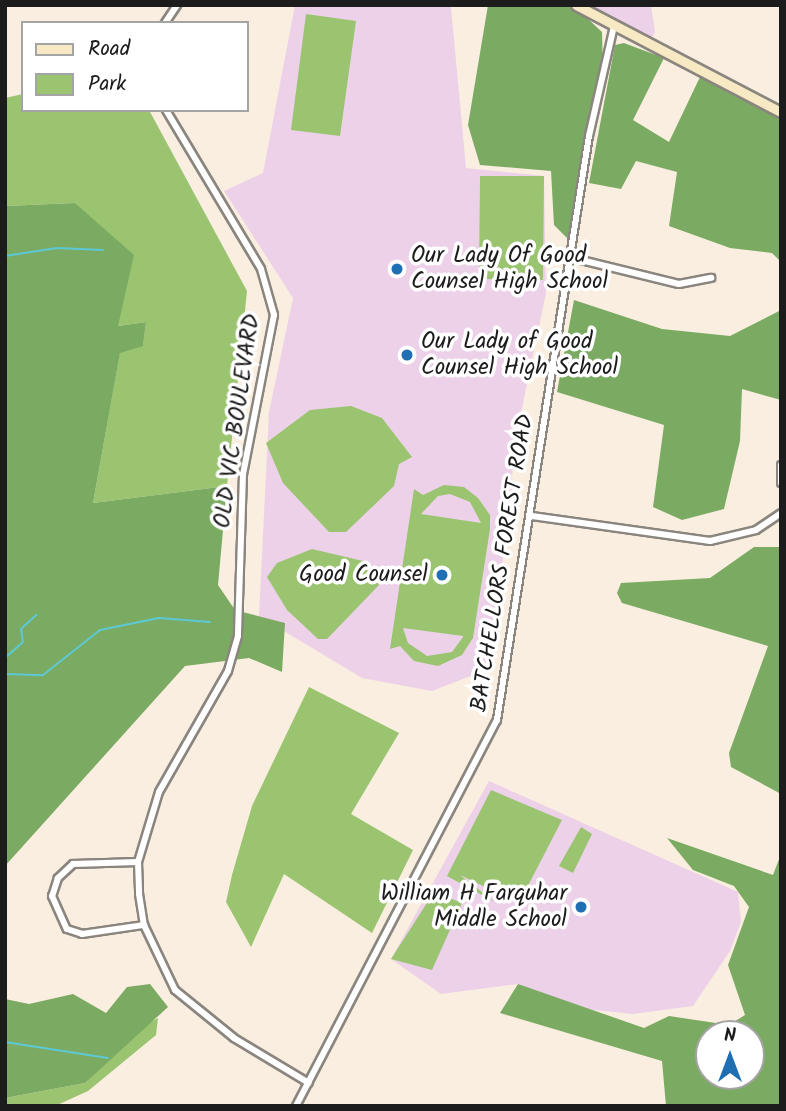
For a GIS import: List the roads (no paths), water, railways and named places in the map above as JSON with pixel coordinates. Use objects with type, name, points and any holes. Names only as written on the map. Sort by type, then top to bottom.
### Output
[{"type":"main road","points":[[576,5],[781,112]]},
{"type":"street","points":[[166,21],[177,5]]},
{"type":"street","name":"BATCHELLORS FOREST ROAD","points":[[296,1106],[497,720],[573,258],[589,136],[614,26]]},
{"type":"street","name":"OLD VIC BOULEVARD","points":[[167,112],[261,269],[274,315],[243,474],[238,636],[228,671],[159,792],[138,862],[144,925],[175,990],[191,1006],[309,1083]]},
{"type":"street","points":[[573,258],[679,284],[710,278]]},
{"type":"street","points":[[781,465],[781,483]]},
{"type":"street","points":[[532,516],[710,541],[757,530],[781,513]]},
{"type":"street","points":[[138,862],[73,864],[58,878],[52,896],[67,929],[82,934],[144,925]]},
{"type":"waterway","points":[[5,256],[57,248],[103,250]]},
{"type":"waterway","points":[[5,658],[23,642],[21,629],[36,615]]},
{"type":"waterway","points":[[5,674],[43,675],[100,630],[159,618],[210,622]]},
{"type":"waterway","points":[[5,1042],[108,1058]]},
{"type":"place","name":"Our Lady Of Good Counsel High School","points":[[397,269]]},
{"type":"place","name":"Our Lady of Good Counsel High School","points":[[407,355]]},
{"type":"place","name":"Good Counsel","points":[[442,575]]},
{"type":"place","name":"William H Farquhar Middle School","points":[[581,907]]}]
